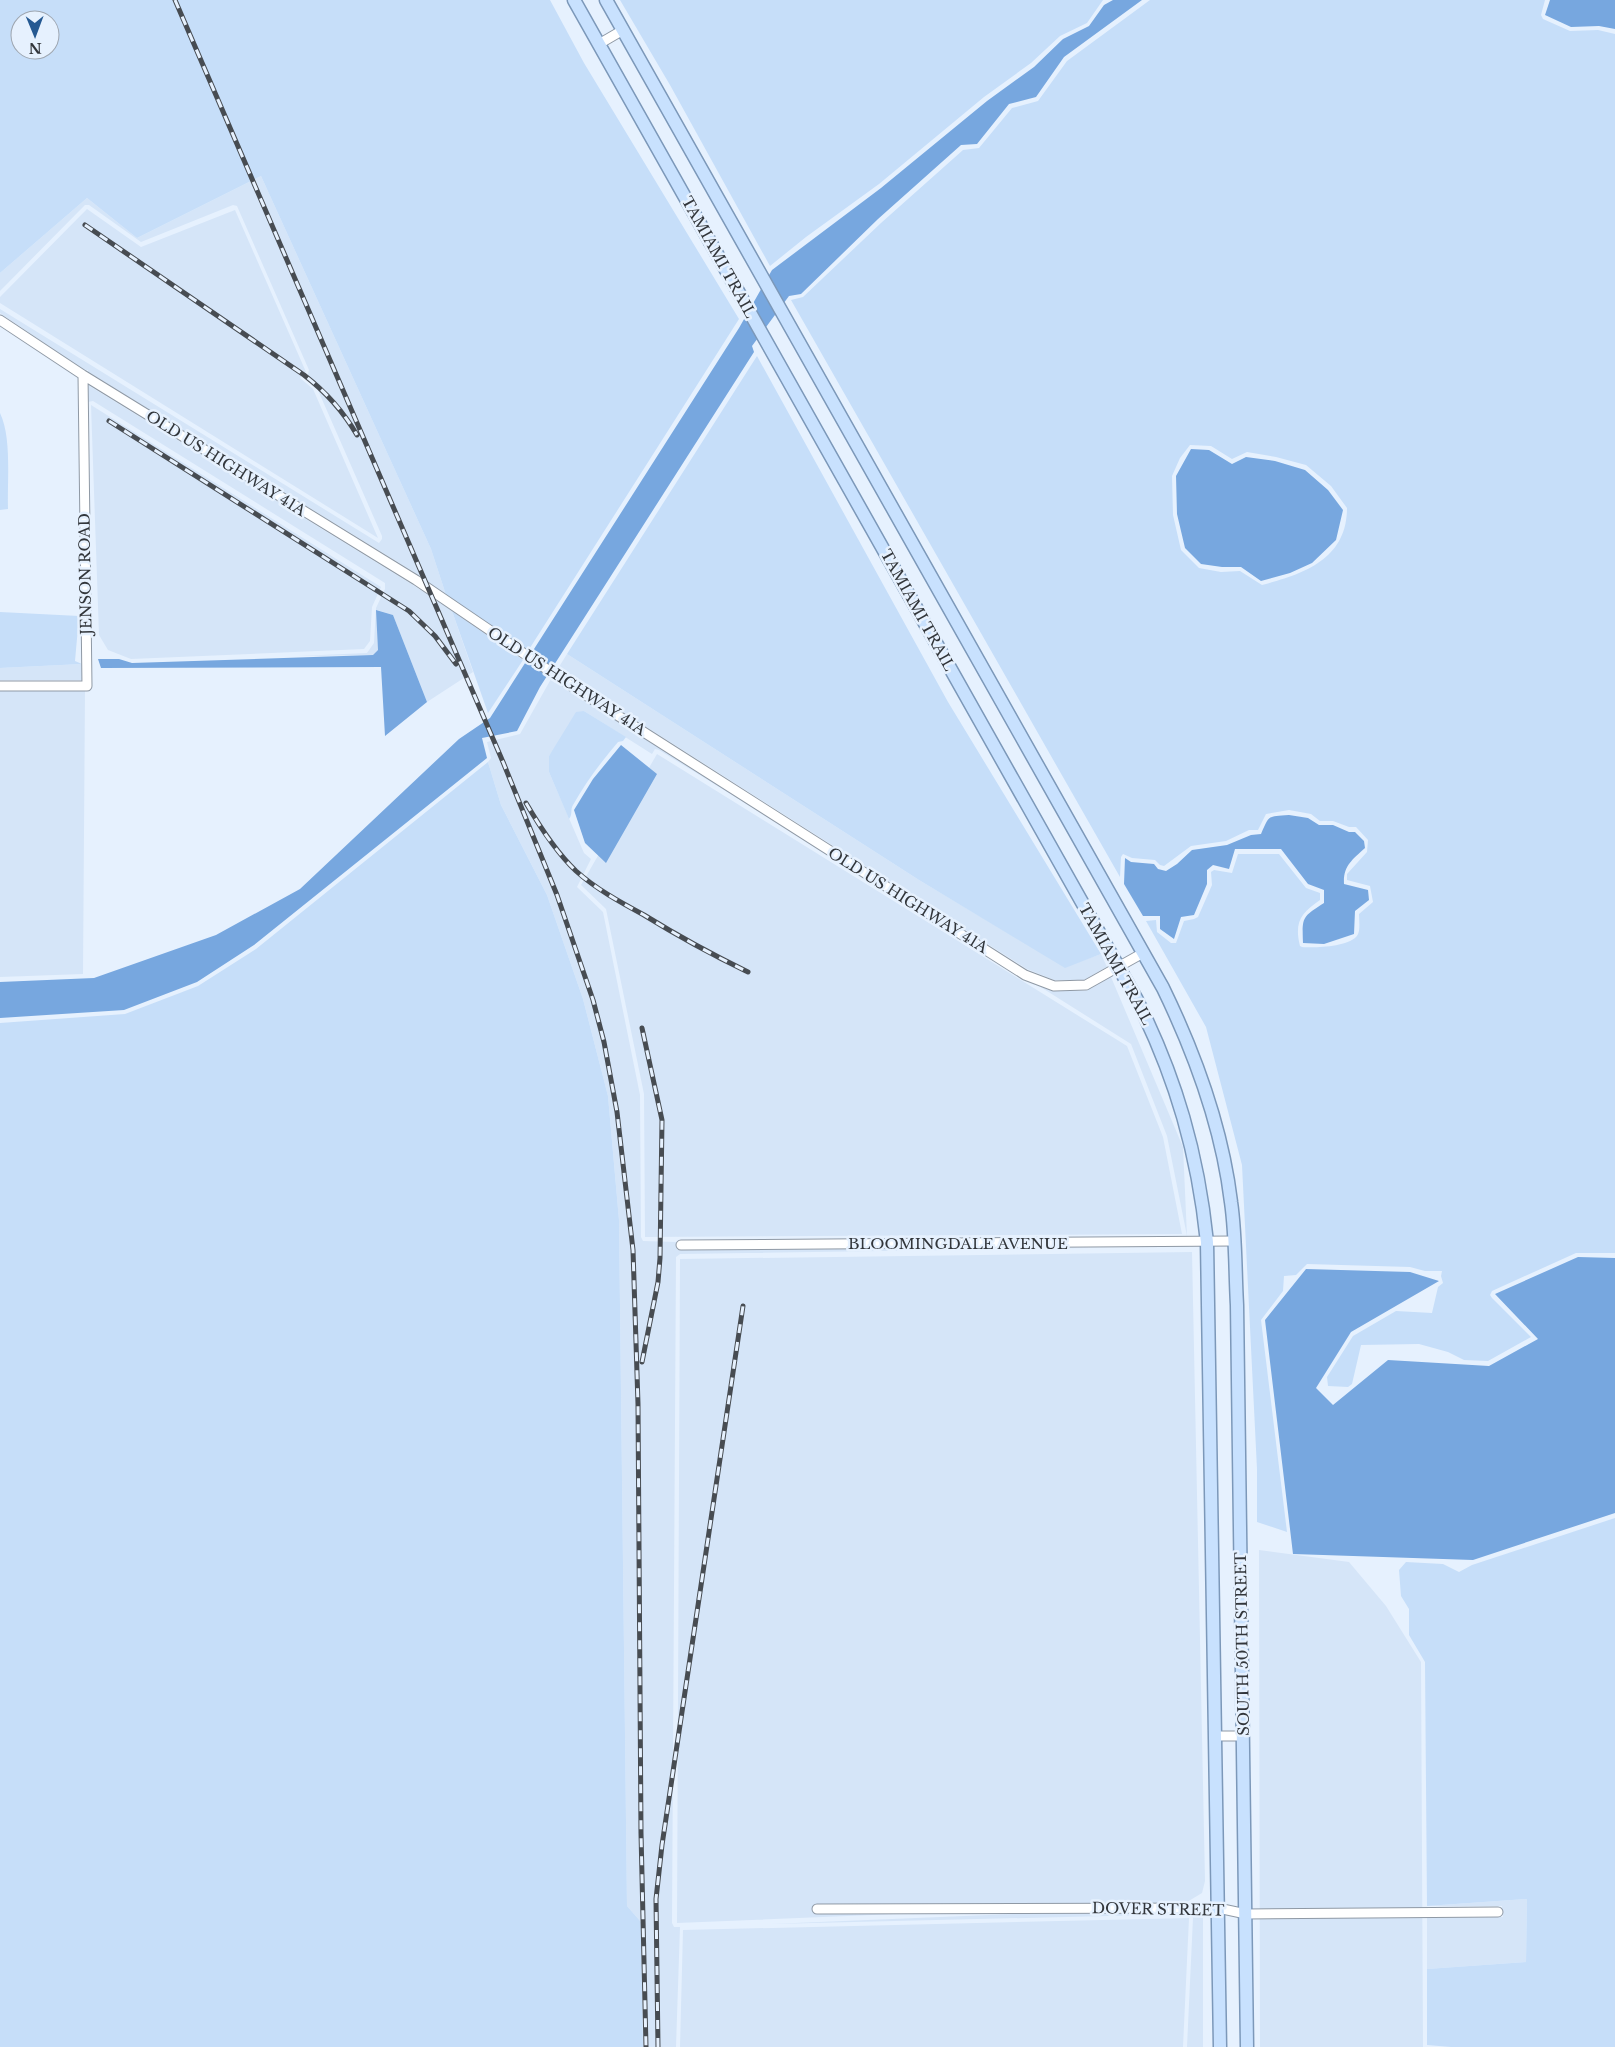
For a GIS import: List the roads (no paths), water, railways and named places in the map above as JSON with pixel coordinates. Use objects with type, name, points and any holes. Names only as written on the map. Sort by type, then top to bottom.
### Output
[{"type":"main road","name":"TAMIAMI TRAIL","points":[[574,0],[1119,967],[1153,1031],[1178,1097],[1197,1169],[1207,1242]]},
{"type":"main road","name":"TAMIAMI TRAIL","points":[[606,0],[1143,953],[1182,1029],[1218,1130],[1232,1203],[1234,1241]]},
{"type":"main road","name":"SOUTH 50TH STREET","points":[[1234,1241],[1248,2047]]},
{"type":"main road","name":"SOUTH 50TH STREET","points":[[1207,1242],[1220,2047]]},
{"type":"street","points":[[599,44],[623,30]]},
{"type":"street","name":"OLD US HIGHWAY 41A","points":[[0,320],[83,375],[416,580],[554,675],[1025,974],[1054,986],[1086,985],[1143,953]]},
{"type":"street","name":"JENSON ROAD","points":[[0,686],[87,686],[83,375]]},
{"type":"street","name":"BLOOMINGDALE AVENUE","points":[[681,1245],[1234,1241]]},
{"type":"street","points":[[1215,1736],[1243,1736]]},
{"type":"street","name":"DOVER STREET","points":[[817,1909],[1218,1908],[1246,1914],[1498,1912]]},
{"type":"water","points":[[1113,0],[1142,0],[1064,57],[1036,97],[1009,104],[977,144],[961,145],[878,219],[801,294],[789,296],[752,346],[754,352],[540,687],[517,731],[482,738],[487,758],[254,945],[197,982],[124,1010],[0,1018],[0,982],[94,978],[216,935],[300,889],[459,739],[490,718],[739,328],[772,270],[881,188],[987,101],[1034,67],[1063,39],[1089,26],[1104,5]]},
{"type":"water","points":[[1550,0],[1615,0],[1615,29],[1599,26],[1571,27],[1545,15]]},
{"type":"water","points":[[1191,449],[1209,450],[1232,464],[1246,457],[1275,461],[1305,470],[1328,490],[1343,510],[1336,540],[1312,563],[1290,573],[1261,581],[1241,567],[1201,564],[1185,548],[1177,514],[1176,476]]},
{"type":"water","points":[[376,610],[393,615],[427,702],[385,736],[381,667],[101,668],[98,659],[119,659],[132,663],[373,655],[378,650]]},
{"type":"water","points":[[621,745],[657,774],[606,863],[585,843],[574,810],[593,779]]},
{"type":"water","points":[[1289,815],[1308,818],[1319,825],[1333,825],[1349,832],[1355,832],[1364,841],[1365,848],[1349,864],[1344,878],[1344,884],[1368,890],[1369,900],[1355,911],[1354,934],[1324,944],[1303,943],[1303,923],[1307,915],[1324,903],[1324,890],[1308,884],[1281,849],[1235,849],[1229,869],[1213,865],[1207,870],[1207,884],[1194,915],[1181,917],[1174,939],[1160,929],[1160,916],[1143,916],[1124,884],[1125,858],[1131,862],[1154,864],[1158,869],[1166,871],[1192,850],[1227,845],[1251,835],[1261,834],[1270,818]]},
{"type":"water","points":[[1578,1257],[1615,1258],[1615,1513],[1473,1560],[1293,1554],[1265,1320],[1306,1269],[1410,1272],[1439,1281],[1351,1332],[1316,1388],[1333,1405],[1388,1360],[1489,1366],[1538,1339],[1495,1294]]},
{"type":"railway","points":[[175,0],[503,762],[557,895],[593,1000],[604,1042],[617,1112],[633,1250],[638,1404],[641,1833],[646,2047]]},
{"type":"railway","points":[[85,225],[304,375],[334,402],[357,435]]},
{"type":"railway","points":[[109,421],[409,611],[435,636],[456,664]]},
{"type":"railway","points":[[526,803],[562,856],[592,884],[683,938],[748,972]]},
{"type":"railway","points":[[642,1028],[662,1120],[660,1258],[658,1282],[642,1362]]},
{"type":"railway","points":[[658,2047],[656,1899],[662,1845],[743,1306]]}]
